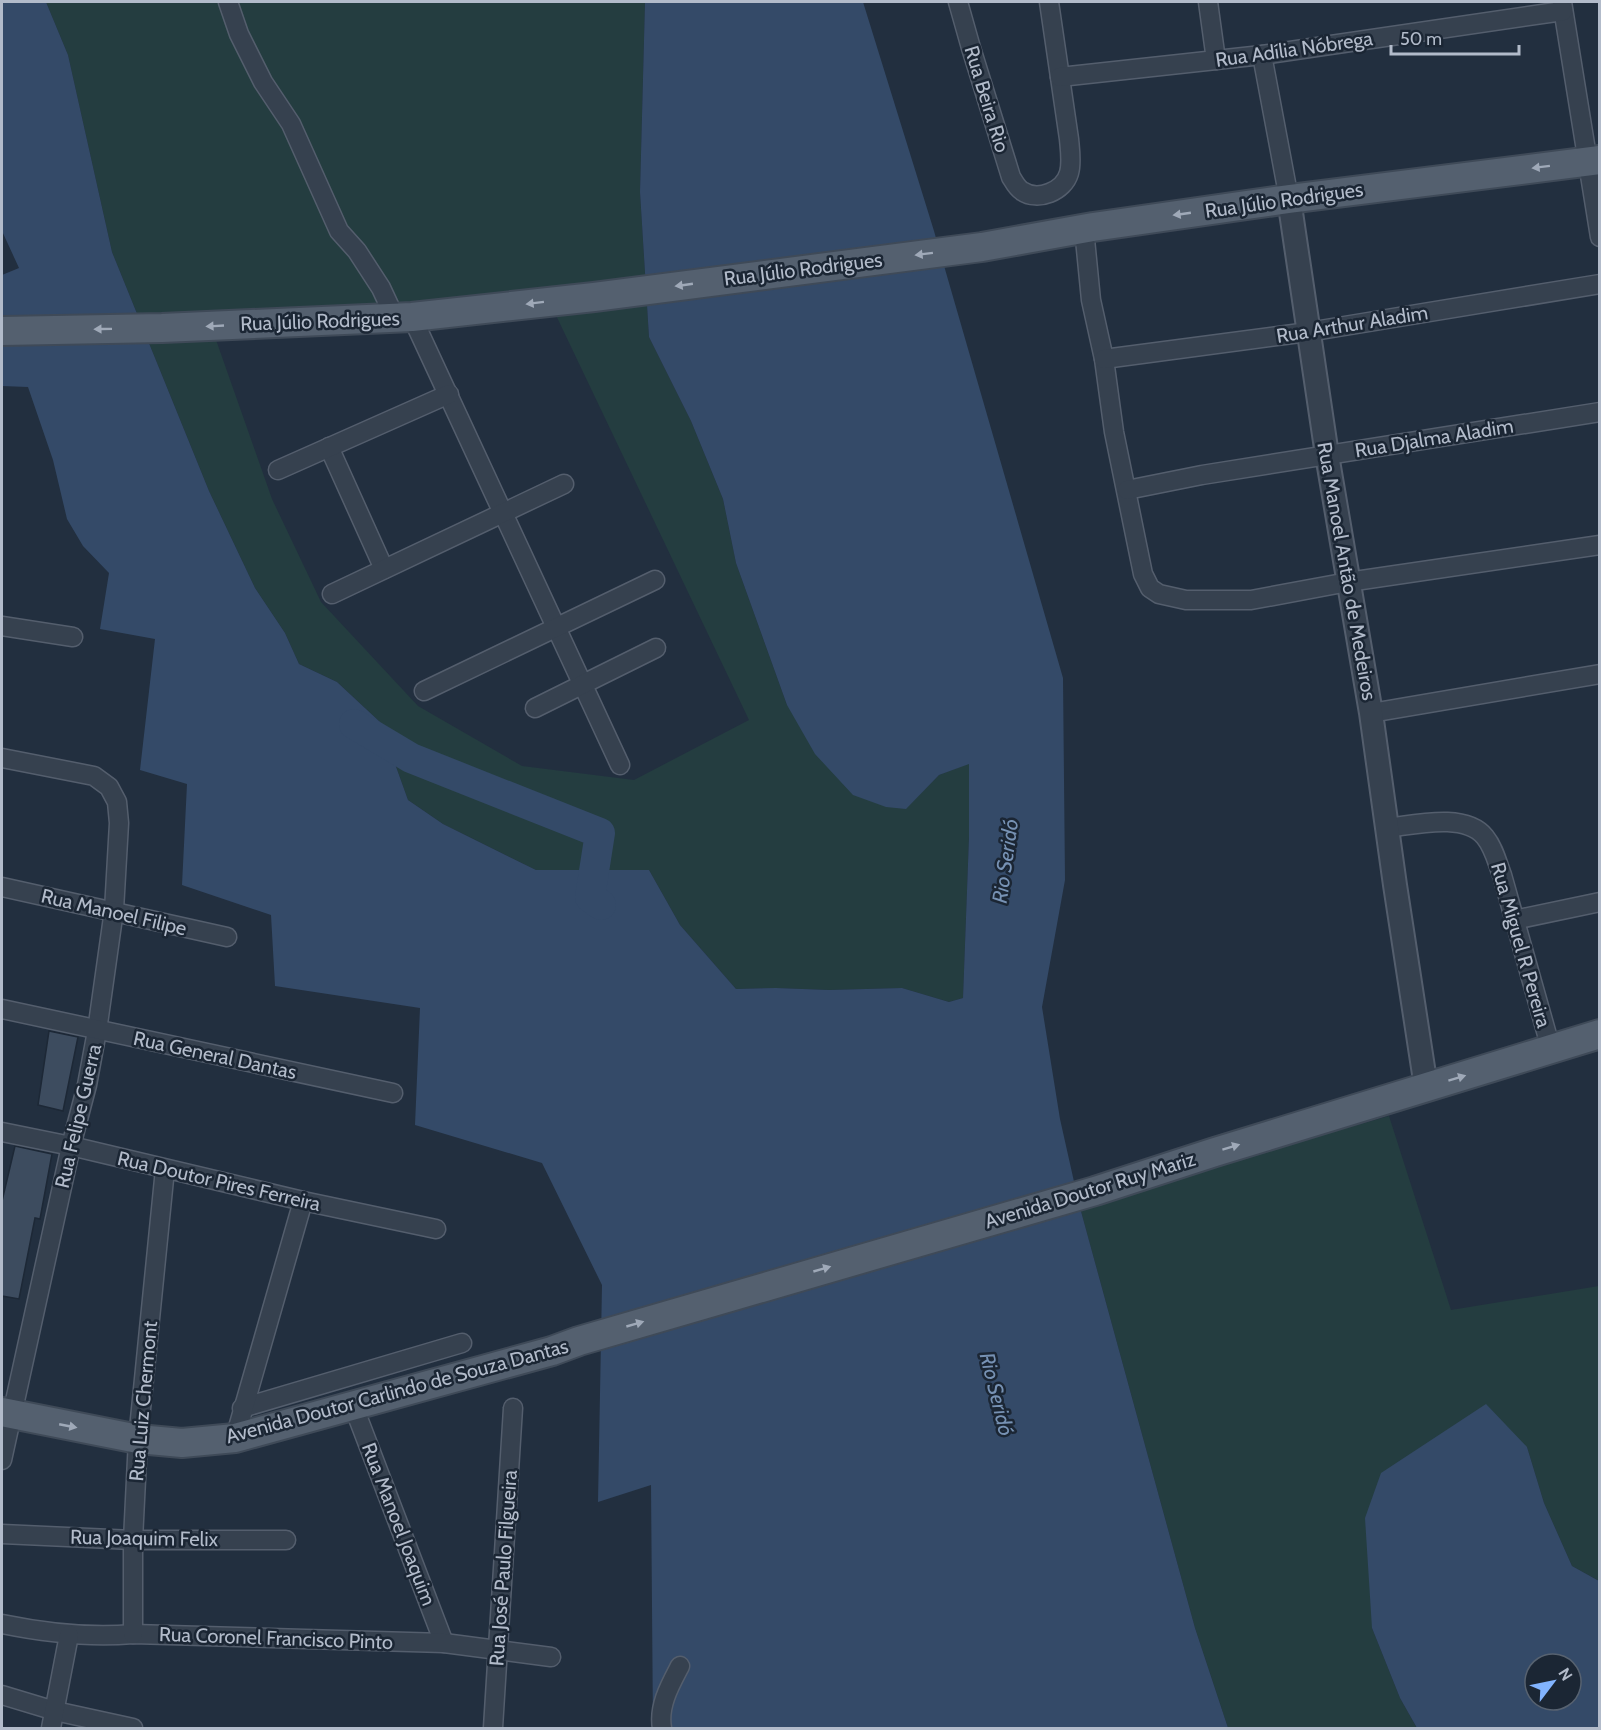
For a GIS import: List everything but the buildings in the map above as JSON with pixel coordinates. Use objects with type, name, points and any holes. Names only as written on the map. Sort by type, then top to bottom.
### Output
[{"type":"main road","name":"Rua Júlio Rodrigues","points":[[2,331],[162,328],[404,318],[594,297],[982,247],[1084,229],[1289,199],[1593,161]]},
{"type":"main road","name":"Avenida Doutor Ruy Mariz","points":[[579,1341],[1095,1191],[1599,1034]]},
{"type":"main road","name":"Avenida Doutor Carlindo de Souza Dantas","points":[[6,1413],[138,1439],[182,1443],[235,1438],[552,1351],[579,1341]]},
{"type":"street","points":[[228,2],[239,34],[263,82],[291,124],[339,231],[357,251],[404,318],[449,394],[620,765]]},
{"type":"street","name":"Rua Beira Rio","points":[[958,2],[970,48],[1011,177],[1015,185],[1023,192],[1033,196],[1044,195],[1056,189],[1065,181],[1069,172],[1069,139],[1060,77]]},
{"type":"street","points":[[1049,2],[1060,77]]},
{"type":"street","points":[[1208,2],[1216,60]]},
{"type":"street","points":[[1563,6],[1593,161],[1599,237]]},
{"type":"street","name":"Rua Adília Nóbrega","points":[[1060,77],[1262,55],[1563,6]]},
{"type":"street","name":"Rua Manoel Antão de Medeiros","points":[[1262,55],[1289,199],[1327,455],[1371,713],[1426,1087]]},
{"type":"street","points":[[1084,229],[1092,300],[1104,359],[1114,432],[1143,574],[1150,588],[1159,594],[1186,600],[1251,600],[1348,582],[1599,545]]},
{"type":"street","name":"Rua Arthur Aladim","points":[[1104,359],[1308,332],[1599,284]]},
{"type":"street","points":[[278,470],[449,394]]},
{"type":"street","name":"Rua Djalma Aladim","points":[[1127,490],[1202,475],[1599,412]]},
{"type":"street","points":[[329,447],[384,569]]},
{"type":"street","points":[[332,594],[564,484]]},
{"type":"street","points":[[424,692],[655,580]]},
{"type":"street","points":[[2,626],[73,637]]},
{"type":"street","points":[[536,708],[656,648]]},
{"type":"street","points":[[1371,713],[1599,674]]},
{"type":"street","name":"Rua Felipe Guerra","points":[[2,758],[94,776],[109,786],[117,802],[119,823],[114,910],[97,1031],[87,1085],[6,1413],[2,1460]]},
{"type":"street","name":"Rua Miguel R Pereira","points":[[1387,828],[1451,822],[1471,827],[1484,835],[1493,850],[1551,1049]]},
{"type":"street","name":"Rua Manoel Filipe","points":[[2,887],[114,910],[227,937]]},
{"type":"street","points":[[1514,920],[1599,903]]},
{"type":"street","name":"Rua General Dantas","points":[[2,1009],[393,1093]]},
{"type":"street","name":"Rua Doutor Pires Ferreira","points":[[2,1132],[436,1229]]},
{"type":"street","name":"Rua Luiz Chermont","points":[[133,1634],[133,1540],[138,1439],[165,1169]]},
{"type":"street","points":[[235,1438],[303,1201]]},
{"type":"street","points":[[242,1408],[462,1343]]},
{"type":"street","name":"Rua Manoel Joaquim","points":[[353,1405],[444,1643]]},
{"type":"street","name":"Rua José Paulo Filgueira","points":[[493,1728],[513,1408]]},
{"type":"street","name":"Rua Joaquim Felix","points":[[2,1534],[133,1540],[286,1540]]},
{"type":"street","name":"Rua Coronel Francisco Pinto","points":[[2,1624],[69,1635],[133,1634],[444,1643],[498,1652],[551,1657]]},
{"type":"street","points":[[53,1720],[69,1635]]},
{"type":"street","points":[[662,1728],[662,1709],[667,1690],[680,1666]]},
{"type":"street","points":[[2,1695],[53,1720],[133,1728]]},
{"type":"green space","points":[[46,2],[645,2],[640,192],[649,337],[691,421],[723,499],[736,563],[787,705],[905,809],[939,775],[970,763],[963,998],[949,1002],[902,988],[736,989],[680,925],[649,870],[536,870],[443,824],[408,800],[380,722],[337,682],[299,664],[285,633],[255,588],[209,491],[112,252],[68,55]],"holes":[[[553,309],[749,720],[634,780],[522,766],[418,706],[321,602],[272,499],[215,337]]]},
{"type":"green space","points":[[1389,1116],[1451,1310],[1599,1286],[1599,1581],[1572,1566],[1544,1503],[1527,1447],[1372,1628],[1400,1698],[1417,1728],[1228,1728],[1195,1628],[1079,1204]]},
{"type":"water","name":"Rio Seridó","points":[[2,2],[46,2],[68,55],[112,252],[209,491],[255,588],[285,633],[299,664],[337,682],[380,722],[408,800],[443,824],[536,870],[649,870],[680,925],[736,989],[902,988],[949,1002],[963,998],[969,837],[969,764],[939,775],[906,809],[886,807],[853,795],[815,754],[787,705],[736,563],[723,499],[691,421],[649,337],[640,192],[645,2],[863,2],[934,231],[1063,678],[1065,880],[1042,1007],[1060,1119],[1079,1204],[1195,1628],[1228,1728],[653,1728],[651,1485],[598,1502],[602,1285],[542,1163],[415,1125],[420,1008],[275,986],[271,915],[182,885],[187,784],[140,770],[155,639],[100,629],[109,573],[83,546],[67,519],[53,460],[28,387],[2,386],[2,275],[19,268],[2,231]]},
{"type":"water","points":[[1486,1404],[1527,1447],[1544,1503],[1572,1566],[1599,1581],[1599,1728],[1417,1728],[1400,1698],[1372,1628],[1365,1518],[1381,1473]]},
{"type":"waterway","points":[[354,724],[411,758],[600,833],[590,897],[601,905]]}]
